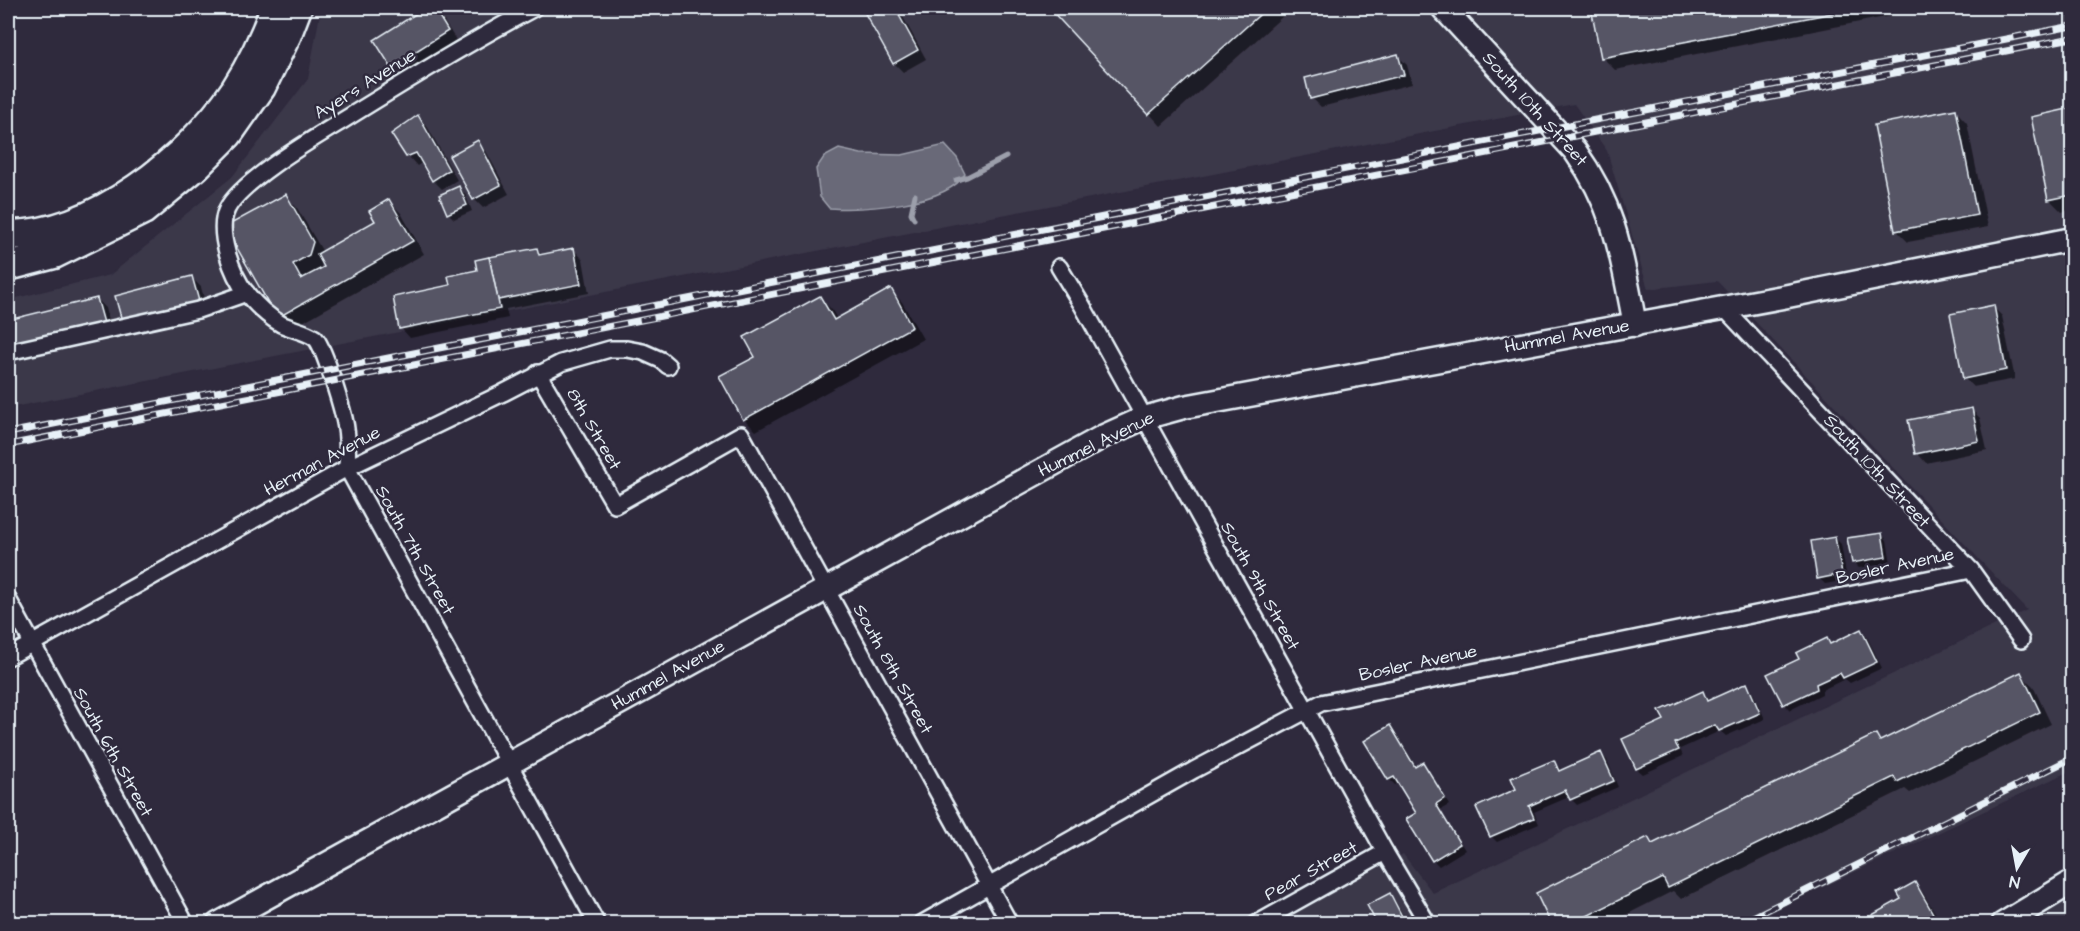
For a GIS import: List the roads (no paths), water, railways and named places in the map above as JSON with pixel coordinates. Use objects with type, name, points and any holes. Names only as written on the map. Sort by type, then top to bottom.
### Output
[{"type":"highway","points":[[8,235],[50,229],[82,219],[116,202],[168,165],[214,118],[235,90],[254,57],[275,8]]},
{"type":"highway","points":[[8,266],[54,254],[142,210],[195,167],[228,134],[261,87],[297,8]]},
{"type":"main road","name":"South 10th Street","points":[[1443,8],[1575,151],[1591,172],[1607,205],[1617,236],[1635,325]]},
{"type":"main road","name":"Hummel Avenue","points":[[218,924],[826,588],[1094,442],[1144,418],[1184,407],[1635,325],[2073,239]]},
{"type":"main road","points":[[2003,924],[2073,882]]},
{"type":"street","name":"Ayers Avenue","points":[[228,208],[255,180],[292,153],[408,80],[534,8]]},
{"type":"street","name":"South 7th Street","points":[[228,208],[224,227],[232,269],[247,293],[280,323],[316,338],[323,352],[344,418],[348,468],[597,924]]},
{"type":"street","name":"South 9th Street","points":[[1059,267],[1385,852],[1428,924]]},
{"type":"street","points":[[8,352],[198,310],[247,293]]},
{"type":"street","name":"South 10th Street","points":[[1724,308],[1971,570],[2021,640]]},
{"type":"street","name":"Herman Avenue","points":[[8,657],[348,468],[503,393],[538,373],[561,363],[610,349],[643,352],[661,360],[668,366]]},
{"type":"street","name":"8th Street","points":[[538,373],[615,505],[741,434]]},
{"type":"street","name":"South 8th Street","points":[[741,434],[1010,924]]},
{"type":"street","name":"Bosler Avenue","points":[[921,924],[1194,770],[1321,703],[1971,570]]},
{"type":"street","name":"South 6th Street","points":[[8,599],[186,924]]},
{"type":"street","name":"Pear Street","points":[[1256,924],[1385,852]]},
{"type":"water","points":[[945,145],[957,158],[965,174],[941,193],[903,203],[862,208],[829,208],[820,197],[816,169],[824,157],[839,149],[861,154],[902,155]]},
{"type":"waterway","points":[[956,180],[967,177],[1006,157]]},
{"type":"waterway","points":[[914,219],[911,213],[915,195]]},
{"type":"railway","points":[[8,433],[2072,26]]},
{"type":"railway","points":[[8,445],[2072,38]]},
{"type":"railway","points":[[1739,924],[2072,758]]}]
